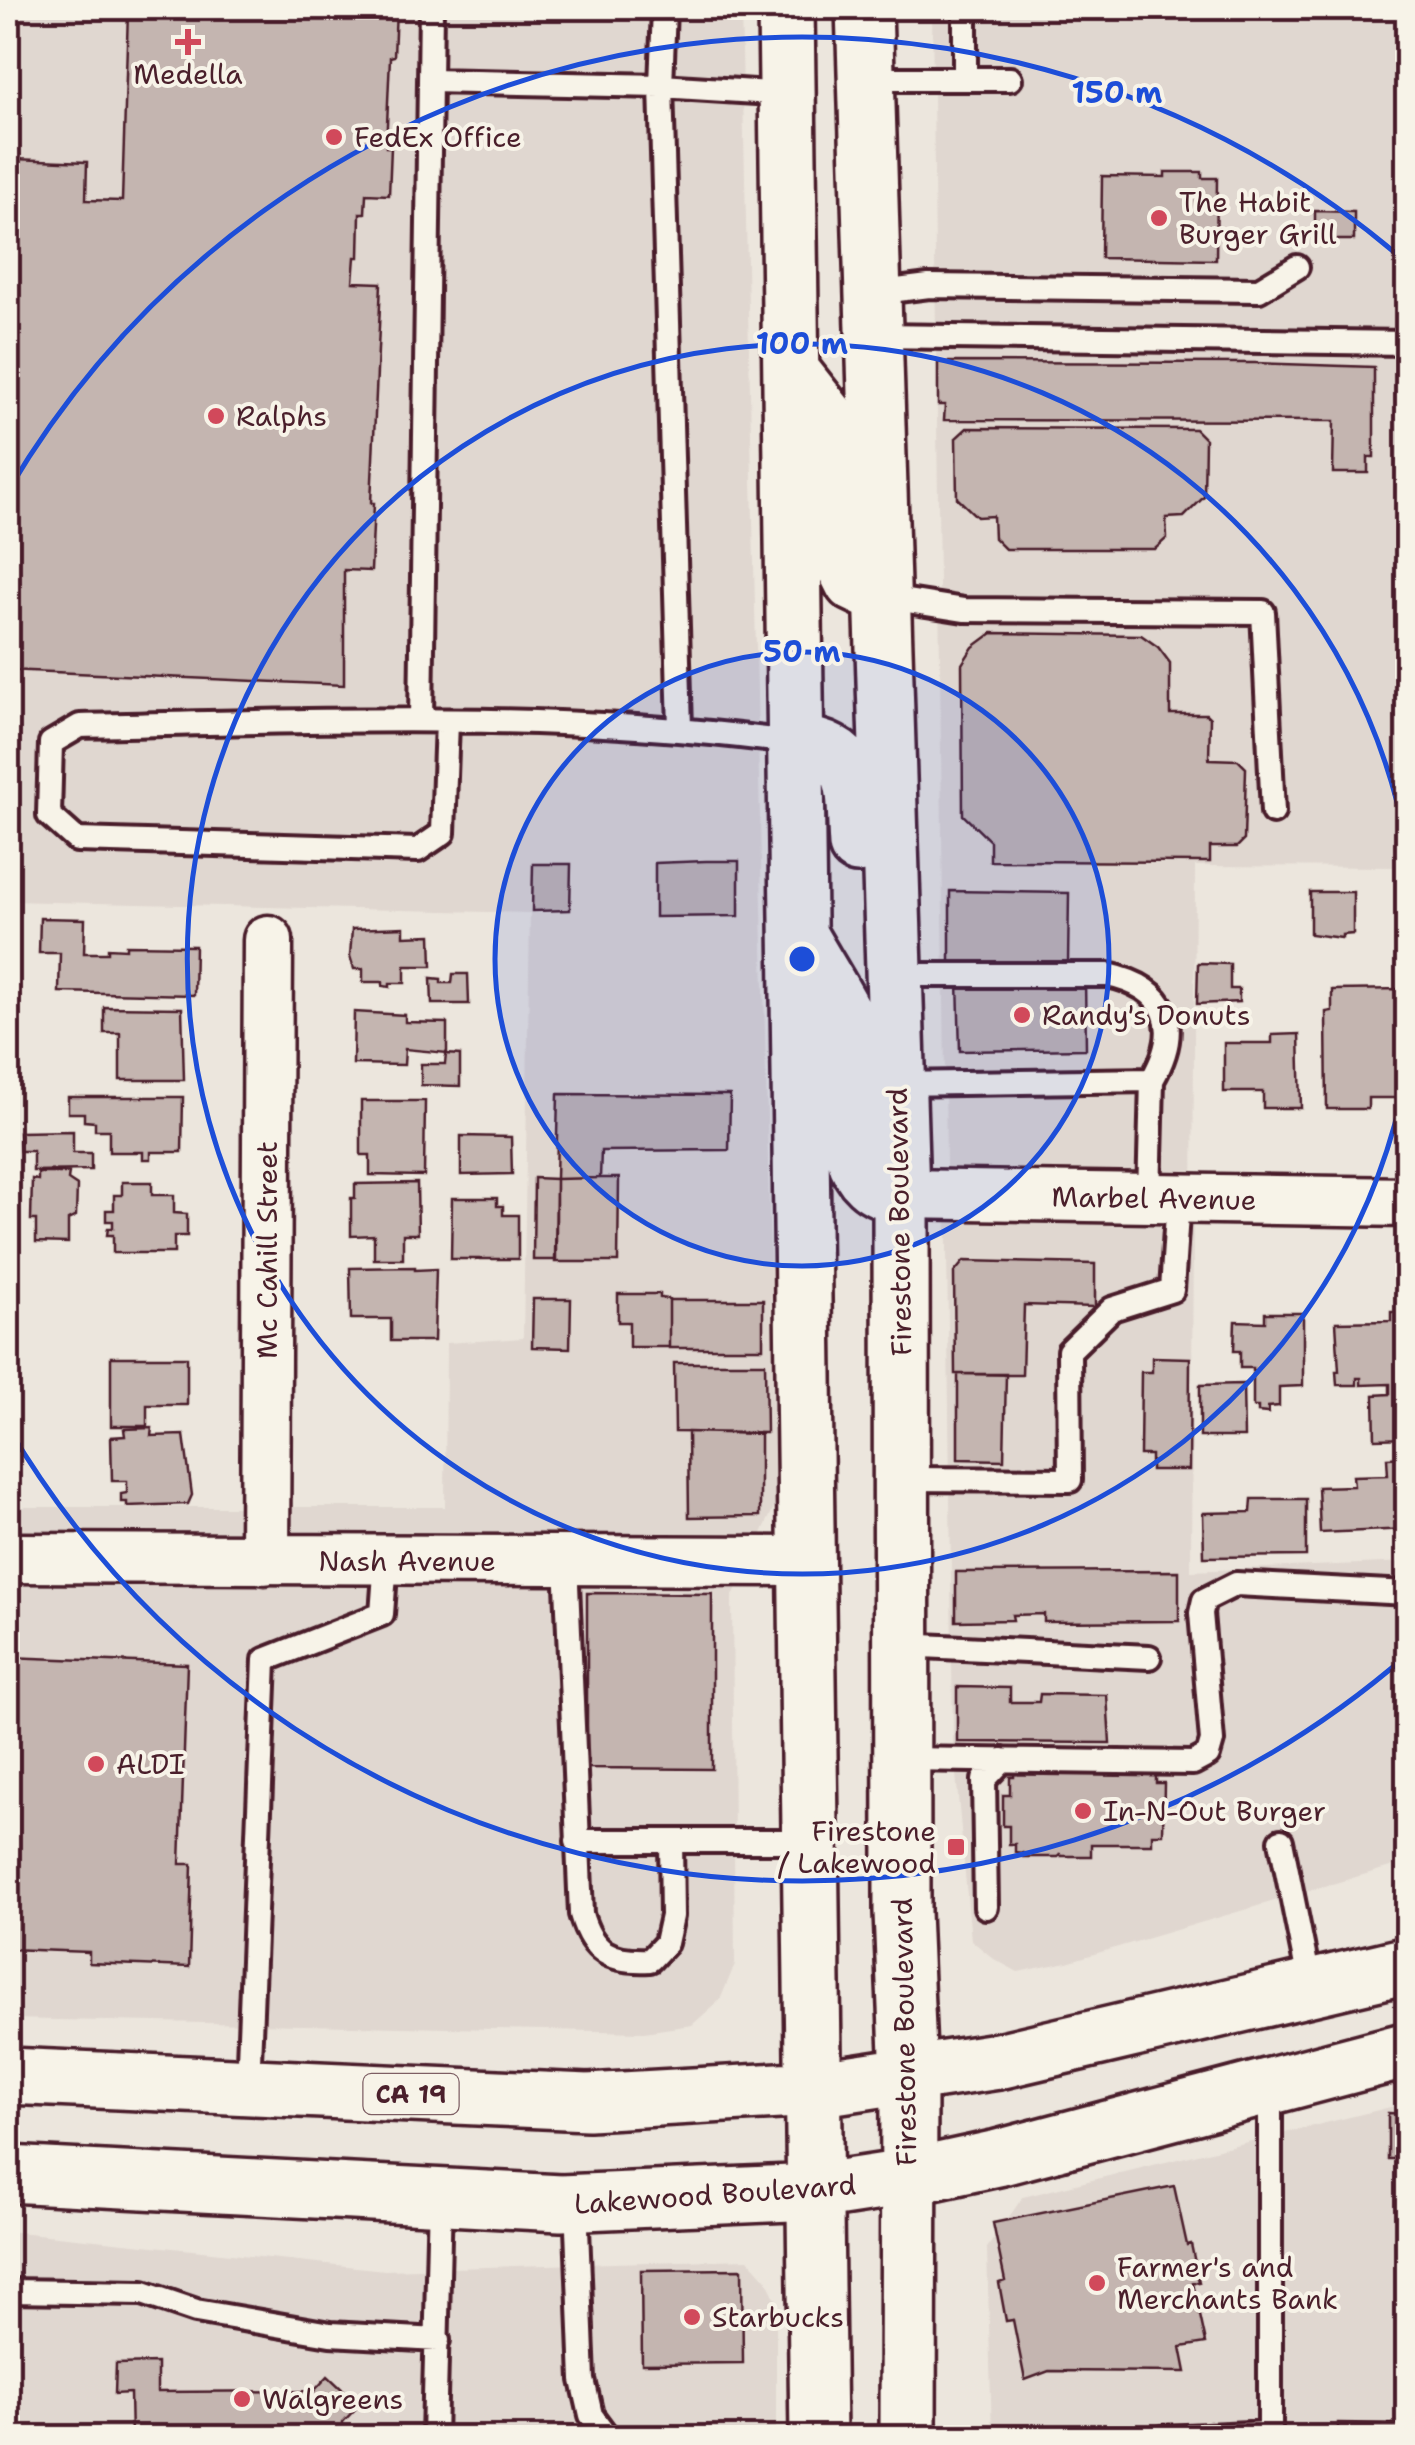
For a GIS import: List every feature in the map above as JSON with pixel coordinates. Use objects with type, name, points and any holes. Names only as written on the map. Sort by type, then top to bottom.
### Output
[{"type":"main road","name":"Firestone Boulevard","points":[[864,8],[901,1194],[902,1912],[909,2077],[908,2438]]},
{"type":"main road","points":[[786,21],[818,2438]]},
{"type":"main road","points":[[786,21],[821,104],[822,234],[834,271],[871,315]]},
{"type":"main road","points":[[791,371],[832,424],[839,555],[853,582],[882,597]]},
{"type":"main road","points":[[796,744],[822,746],[837,754],[853,780],[858,864],[893,955]]},
{"type":"main road","points":[[799,936],[852,1032],[850,1128],[856,1167],[886,1193],[901,1194]]},
{"type":"main road","points":[[814,2089],[998,2061],[1408,1965]]},
{"type":"main road","name":"Lakewood Boulevard","points":[[8,2174],[576,2202],[815,2192],[998,2158],[1408,2050]]},
{"type":"main road","name":"CA 19","points":[[8,2076],[588,2102],[814,2089]]},
{"type":"street","name":"Mc Cahill Street","points":[[265,1560],[268,940]]},
{"type":"street","name":"Marbel Avenue","points":[[901,1194],[1408,1202]]},
{"type":"street","name":"Nash Avenue","points":[[8,1558],[806,1562]]},
{"type":"lane","points":[[420,720],[431,8]]},
{"type":"lane","points":[[664,8],[661,86],[680,728]]},
{"type":"lane","points":[[965,8],[965,79]]},
{"type":"lane","points":[[865,78],[1010,79]]},
{"type":"lane","points":[[430,82],[661,86],[787,94]]},
{"type":"lane","points":[[871,315],[929,286],[1259,290],[1297,266]]},
{"type":"lane","points":[[871,315],[1408,344]]},
{"type":"lane","points":[[882,597],[964,610],[1263,612],[1273,812]]},
{"type":"lane","points":[[448,721],[444,833],[418,850],[77,840],[49,815],[51,743],[80,726],[420,720],[680,728],[796,744]]},
{"type":"lane","points":[[893,955],[1108,975],[1142,984],[1158,1002],[1167,1019],[1167,1043],[1152,1080],[1172,1290],[1112,1308],[1069,1351],[1070,1480],[902,1479]]},
{"type":"lane","points":[[898,1084],[1152,1080]]},
{"type":"lane","points":[[248,2087],[265,1660],[382,1614],[386,1560]]},
{"type":"lane","points":[[566,1561],[581,1914],[586,1932],[610,1957],[650,1960],[666,1943],[672,1916],[671,1841]]},
{"type":"lane","points":[[903,1760],[1193,1763],[1208,1755],[1212,1740],[1201,1614],[1204,1600],[1236,1584],[1408,1593]]},
{"type":"lane","points":[[902,1645],[1149,1656]]},
{"type":"lane","points":[[986,1906],[984,1780],[1002,1760]]},
{"type":"lane","points":[[576,1841],[810,1841]]},
{"type":"lane","points":[[1281,1841],[1311,1990]]},
{"type":"lane","points":[[1164,2438],[1270,2434],[1270,2088]]},
{"type":"lane","points":[[434,2438],[440,2197]]},
{"type":"lane","points":[[576,2202],[583,2380],[591,2415],[608,2438]]},
{"type":"lane","points":[[8,2291],[143,2293],[196,2311],[330,2334],[438,2340]]},
{"type":"shaded area","points":[[8,8],[741,8],[776,1503],[732,1598],[735,1964],[720,2000],[692,2025],[644,2032],[8,2019],[8,1507],[445,1507],[446,1343],[523,1338],[530,913],[8,901]]},
{"type":"shaded area","points":[[932,8],[1408,8],[1407,867],[1195,866],[1191,1571],[1407,1562],[1407,1862],[1067,1962],[1018,1972],[971,1940],[953,1741]]},
{"type":"shaded area","points":[[1407,2103],[1407,2437],[992,2437],[987,2248],[1023,2197]]},
{"type":"shaded area","points":[[8,2231],[385,2270],[748,2259],[766,2279],[776,2300],[776,2437],[8,2438]]},
{"type":"building","points":[[147,8],[396,8],[386,147],[391,147],[389,195],[366,194],[365,213],[360,213],[359,257],[355,257],[353,282],[381,283],[371,571],[344,570],[344,685],[8,670],[8,363],[15,159],[87,162],[86,200],[122,201],[128,12],[147,13]]},
{"type":"building","points":[[1081,8],[1217,8],[1216,15]]},
{"type":"building","points":[[1404,101],[1408,101],[1408,151],[1403,151]]},
{"type":"building","name":"The Habit Burger Grill","points":[[1165,172],[1202,172],[1202,178],[1217,178],[1216,260],[1101,258],[1102,176],[1165,177]]},
{"type":"building","points":[[1315,211],[1354,212],[1354,240],[1315,240]]},
{"type":"building","points":[[938,362],[1374,367],[1374,457],[1368,457],[1368,473],[1333,473],[1334,421],[944,420],[945,405],[938,405]]},
{"type":"building","points":[[967,428],[1195,429],[1205,439],[1204,497],[1184,517],[1166,518],[1167,538],[1155,549],[1005,549],[994,538],[993,516],[977,517],[957,498],[956,438]]},
{"type":"building","points":[[992,633],[1141,635],[1158,647],[1170,663],[1170,714],[1206,714],[1210,718],[1209,759],[1238,760],[1246,768],[1244,840],[1237,847],[1210,847],[1210,862],[990,861],[990,841],[963,815],[962,664],[973,647]]},
{"type":"building","points":[[739,861],[739,916],[655,917],[655,863]]},
{"type":"building","points":[[533,864],[571,864],[570,910],[532,911]]},
{"type":"building","points":[[950,891],[1069,893],[1068,964],[950,962]]},
{"type":"building","points":[[1310,892],[1353,892],[1353,934],[1342,938],[1310,934]]},
{"type":"building","points":[[40,918],[85,919],[84,953],[108,953],[108,948],[126,949],[126,945],[195,946],[194,995],[59,992],[60,953],[39,953]]},
{"type":"building","points":[[404,927],[404,936],[431,935],[432,966],[405,966],[405,983],[390,983],[390,987],[383,986],[383,982],[363,982],[363,969],[354,969],[350,956],[352,929]]},
{"type":"building","points":[[1198,963],[1230,964],[1230,989],[1239,989],[1239,1002],[1197,1004]]},
{"type":"building","points":[[453,974],[468,974],[469,1004],[432,1004],[431,978],[452,983]]},
{"type":"building","name":"Randy's Donuts","points":[[1085,979],[1086,1049],[960,1051],[958,981]]},
{"type":"building","points":[[1408,989],[1408,1098],[1368,1098],[1368,1109],[1327,1109],[1326,1012],[1332,1011],[1332,990]]},
{"type":"building","points":[[104,1007],[182,1008],[184,1080],[120,1080],[120,1033],[104,1033]]},
{"type":"building","points":[[354,1012],[405,1015],[405,1022],[447,1023],[447,1053],[405,1049],[404,1065],[353,1064]]},
{"type":"building","points":[[1299,1034],[1301,1108],[1263,1108],[1263,1092],[1224,1092],[1224,1043],[1272,1043],[1272,1035]]},
{"type":"building","points":[[446,1054],[460,1055],[460,1086],[421,1085],[421,1064],[445,1064]]},
{"type":"building","points":[[558,1094],[730,1095],[729,1150],[601,1151],[600,1178],[556,1179]]},
{"type":"building","points":[[68,1097],[183,1097],[182,1152],[151,1152],[151,1159],[143,1159],[143,1152],[109,1152],[109,1130],[95,1130],[95,1122],[84,1121],[84,1113],[68,1113]]},
{"type":"building","points":[[361,1101],[425,1101],[424,1176],[370,1175],[370,1155],[361,1155]]},
{"type":"building","points":[[73,1131],[73,1153],[91,1153],[91,1170],[33,1171],[33,1151],[20,1151],[19,1132]]},
{"type":"building","points":[[461,1136],[511,1137],[512,1174],[461,1175]]},
{"type":"building","points":[[38,1173],[69,1173],[68,1180],[77,1186],[76,1216],[68,1220],[68,1243],[36,1242],[36,1220],[31,1220],[32,1179],[38,1180]]},
{"type":"building","points":[[534,1178],[556,1179],[556,1260],[533,1260]]},
{"type":"building","points":[[619,1178],[618,1262],[555,1262],[556,1179]]},
{"type":"building","points":[[122,1182],[152,1182],[152,1195],[174,1195],[174,1213],[187,1214],[187,1236],[174,1236],[174,1253],[113,1253],[113,1235],[107,1235],[113,1221],[106,1221],[106,1210],[114,1210],[114,1195],[122,1195]]},
{"type":"building","points":[[417,1183],[418,1234],[403,1234],[403,1259],[374,1259],[374,1235],[351,1236],[355,1184]]},
{"type":"building","points":[[452,1198],[497,1198],[503,1215],[518,1215],[518,1259],[451,1259]]},
{"type":"building","points":[[964,1261],[1095,1264],[1095,1307],[1024,1305],[1022,1375],[955,1374],[954,1273]]},
{"type":"building","points":[[350,1268],[436,1269],[434,1341],[391,1341],[391,1319],[351,1319]]},
{"type":"building","points":[[618,1294],[660,1294],[660,1298],[669,1299],[669,1347],[629,1347],[629,1322],[618,1322]]},
{"type":"building","points":[[533,1299],[571,1299],[570,1348],[532,1347]]},
{"type":"building","points":[[669,1300],[763,1300],[763,1348],[669,1348]]},
{"type":"building","points":[[1391,1312],[1408,1312],[1408,1438],[1375,1439],[1374,1395],[1390,1394],[1390,1384],[1361,1385],[1361,1378],[1357,1378],[1357,1385],[1337,1385],[1336,1322],[1391,1321]]},
{"type":"building","points":[[1265,1313],[1303,1313],[1303,1386],[1279,1387],[1279,1406],[1268,1407],[1268,1413],[1253,1407],[1253,1368],[1240,1368],[1240,1351],[1234,1351],[1235,1321],[1265,1322]]},
{"type":"building","points":[[111,1357],[187,1357],[187,1405],[147,1405],[147,1426],[111,1426]]},
{"type":"building","points":[[1152,1357],[1190,1358],[1189,1470],[1151,1470],[1151,1455],[1140,1455],[1141,1372],[1152,1372]]},
{"type":"building","points":[[674,1363],[765,1363],[766,1433],[675,1432]]},
{"type":"building","points":[[958,1374],[1006,1374],[1004,1460],[958,1459]]},
{"type":"building","points":[[1243,1384],[1244,1437],[1200,1437],[1200,1385]]},
{"type":"building","points":[[152,1428],[151,1436],[184,1435],[192,1495],[188,1504],[127,1506],[127,1502],[121,1502],[121,1494],[127,1493],[127,1481],[112,1481],[111,1437],[125,1436],[124,1429]]},
{"type":"building","points":[[688,1432],[760,1434],[760,1516],[689,1517]]},
{"type":"building","points":[[1408,1457],[1408,1529],[1320,1533],[1318,1487],[1354,1486],[1353,1476],[1388,1475],[1387,1458]]},
{"type":"building","points":[[1252,1499],[1306,1499],[1306,1556],[1204,1557],[1203,1513],[1251,1512]]},
{"type":"building","points":[[1179,1571],[1179,1621],[1044,1622],[1044,1614],[1012,1615],[1013,1620],[956,1621],[956,1572]]},
{"type":"building","points":[[587,1593],[712,1594],[712,1769],[587,1768]]},
{"type":"building","name":"ALDI","points":[[8,1657],[187,1664],[180,1864],[192,1864],[189,1967],[89,1963],[89,1952],[8,1949]]},
{"type":"building","points":[[957,1687],[1010,1688],[1010,1702],[1039,1702],[1040,1694],[1107,1695],[1110,1743],[957,1742]]},
{"type":"building","name":"In-N-Out Burger","points":[[1085,1763],[1085,1773],[1104,1774],[1104,1768],[1156,1764],[1156,1783],[1164,1783],[1163,1834],[1152,1834],[1152,1844],[1091,1844],[1091,1856],[1060,1853],[1058,1857],[1023,1857],[1023,1853],[1015,1852],[1015,1844],[1009,1844],[1009,1826],[1003,1826],[1003,1795],[1010,1795],[1014,1768]]},
{"type":"building","points":[[1388,2113],[1408,2114],[1408,2159],[1388,2159]]},
{"type":"building","name":"Farmer's and Merchants Bank","points":[[1174,2186],[1199,2282],[1193,2283],[1206,2343],[1181,2347],[1186,2372],[1049,2371],[1025,2380],[1013,2320],[1006,2321],[999,2283],[1005,2281],[993,2223]]},
{"type":"building","name":"Starbucks","points":[[742,2269],[743,2363],[642,2364],[641,2270]]},
{"type":"building","name":"Walgreens","points":[[157,2363],[157,2392],[314,2391],[328,2376],[359,2405],[343,2422],[343,2438],[131,2438],[130,2393],[115,2394],[116,2364]]},
{"type":"building","points":[[1338,2423],[1408,2424],[1408,2438],[1338,2438]]},
{"type":"place","name":"Medella","points":[[188,42]]},
{"type":"place","name":"FedEx Office","points":[[334,137]]},
{"type":"place","name":"The Habit Burger Grill","points":[[1159,218]]},
{"type":"place","name":"Ralphs","points":[[216,416]]},
{"type":"place","name":"Randy's Donuts","points":[[1022,1015]]},
{"type":"place","name":"ALDI","points":[[96,1764]]},
{"type":"place","name":"In-N-Out Burger","points":[[1083,1811]]},
{"type":"place","name":"Firestone / Lakewood","points":[[956,1847]]},
{"type":"place","name":"Farmer's and Merchants Bank","points":[[1097,2283]]},
{"type":"place","name":"Starbucks","points":[[692,2317]]},
{"type":"place","name":"Walgreens","points":[[242,2399]]}]
